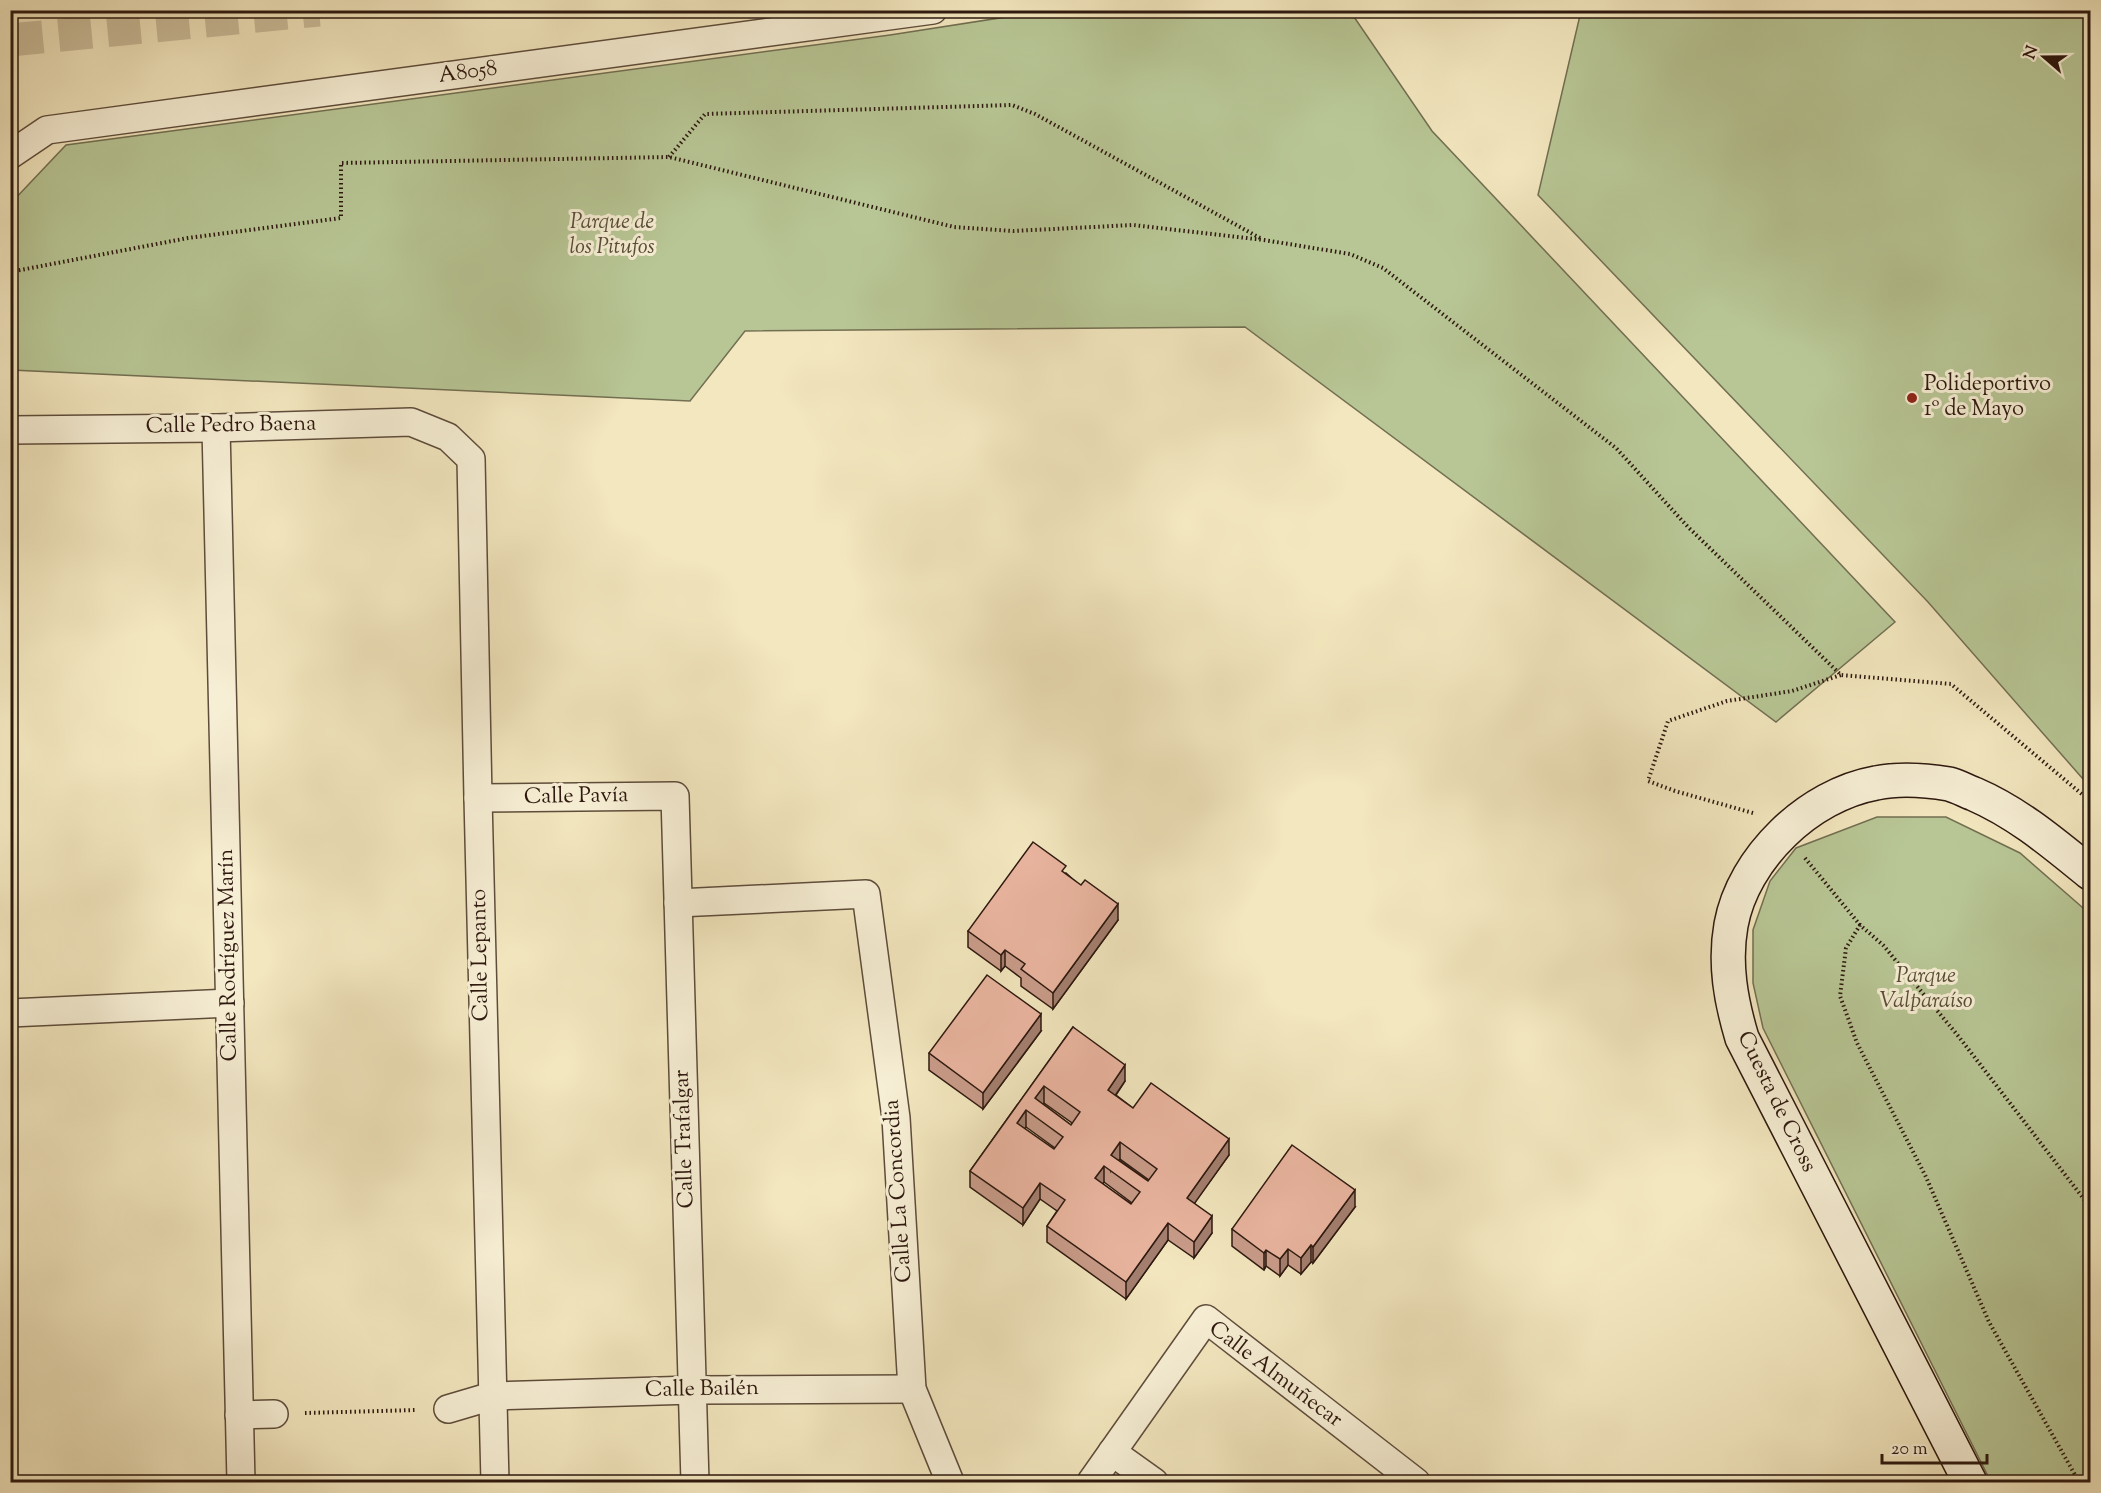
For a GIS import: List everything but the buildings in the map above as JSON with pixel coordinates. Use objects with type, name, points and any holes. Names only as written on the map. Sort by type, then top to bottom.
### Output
[{"type":"street","name":"A8058","points":[[10,155],[47,130],[933,10]]},
{"type":"street","name":"Calle Pedro Baena","points":[[10,430],[216,428],[411,422],[448,437]]},
{"type":"street","name":"Calle Rodríguez Marín","points":[[216,428],[241,1482]]},
{"type":"street","name":"Calle Lepanto","points":[[448,437],[471,459],[495,1482]]},
{"type":"street","name":"Cuesta de Cross","points":[[1970,1482],[1742,1038],[1733,1009],[1728,951],[1731,925],[1750,873],[1783,835],[1802,818],[1826,802],[1850,790],[1874,783],[1898,780],[1951,784],[1992,802],[2028,823],[2091,873]]},
{"type":"street","name":"Calle Pavía","points":[[478,798],[675,796]]},
{"type":"street","name":"Calle Trafalgar","points":[[675,796],[695,1482]]},
{"type":"street","name":"Calle La Concordia","points":[[678,903],[866,894],[896,1118],[912,1389],[950,1482]]},
{"type":"street","points":[[10,1013],[230,1003]]},
{"type":"street","name":"Calle Almuñecar","points":[[1090,1482],[1206,1319],[1416,1482]]},
{"type":"street","name":"Calle Bailén","points":[[448,1409],[492,1396],[693,1390],[912,1389]]},
{"type":"street","points":[[239,1415],[274,1414]]},
{"type":"street","points":[[1112,1452],[1154,1482]]},
{"type":"path","points":[[669,157],[705,114],[1012,105],[1035,114],[1264,240]]},
{"type":"path","points":[[10,272],[188,238],[341,218],[341,163],[669,157],[954,227],[1013,231],[1133,225],[1264,240],[1350,254],[1383,268],[1616,448],[1688,527],[1840,675]]},
{"type":"path","points":[[1753,813],[1648,781],[1668,721],[1727,701],[1792,692],[1840,675],[1951,684],[2091,801]]},
{"type":"path","points":[[1783,835],[1806,858],[1860,925],[1884,945],[1959,1037],[2091,1207]]},
{"type":"path","points":[[1860,925],[1846,948],[1840,996],[1857,1043],[1926,1177],[1989,1322],[2079,1482]]},
{"type":"path","points":[[274,1414],[448,1409]]},
{"type":"green space","name":"Parque de los Pitufos","points":[[1051,10],[1350,11],[1432,131],[1895,622],[1776,722],[1245,327],[745,331],[690,401],[11,370],[11,203],[66,145],[890,35]]},
{"type":"green space","name":"Polideportivo 1º de Mayo","points":[[1581,11],[2090,11],[2090,787],[1928,602],[1538,195]]},
{"type":"green space","name":"Parque Valparaíso","points":[[1877,817],[1946,817],[2020,853],[2090,914],[2090,1482],[1991,1482],[1763,1028],[1753,983],[1753,930],[1770,881],[1796,848]]},
{"type":"tunnel","points":[[10,40],[319,10]]},
{"type":"place","name":"Polideportivo 1º de Mayo","points":[[1912,398]]}]
